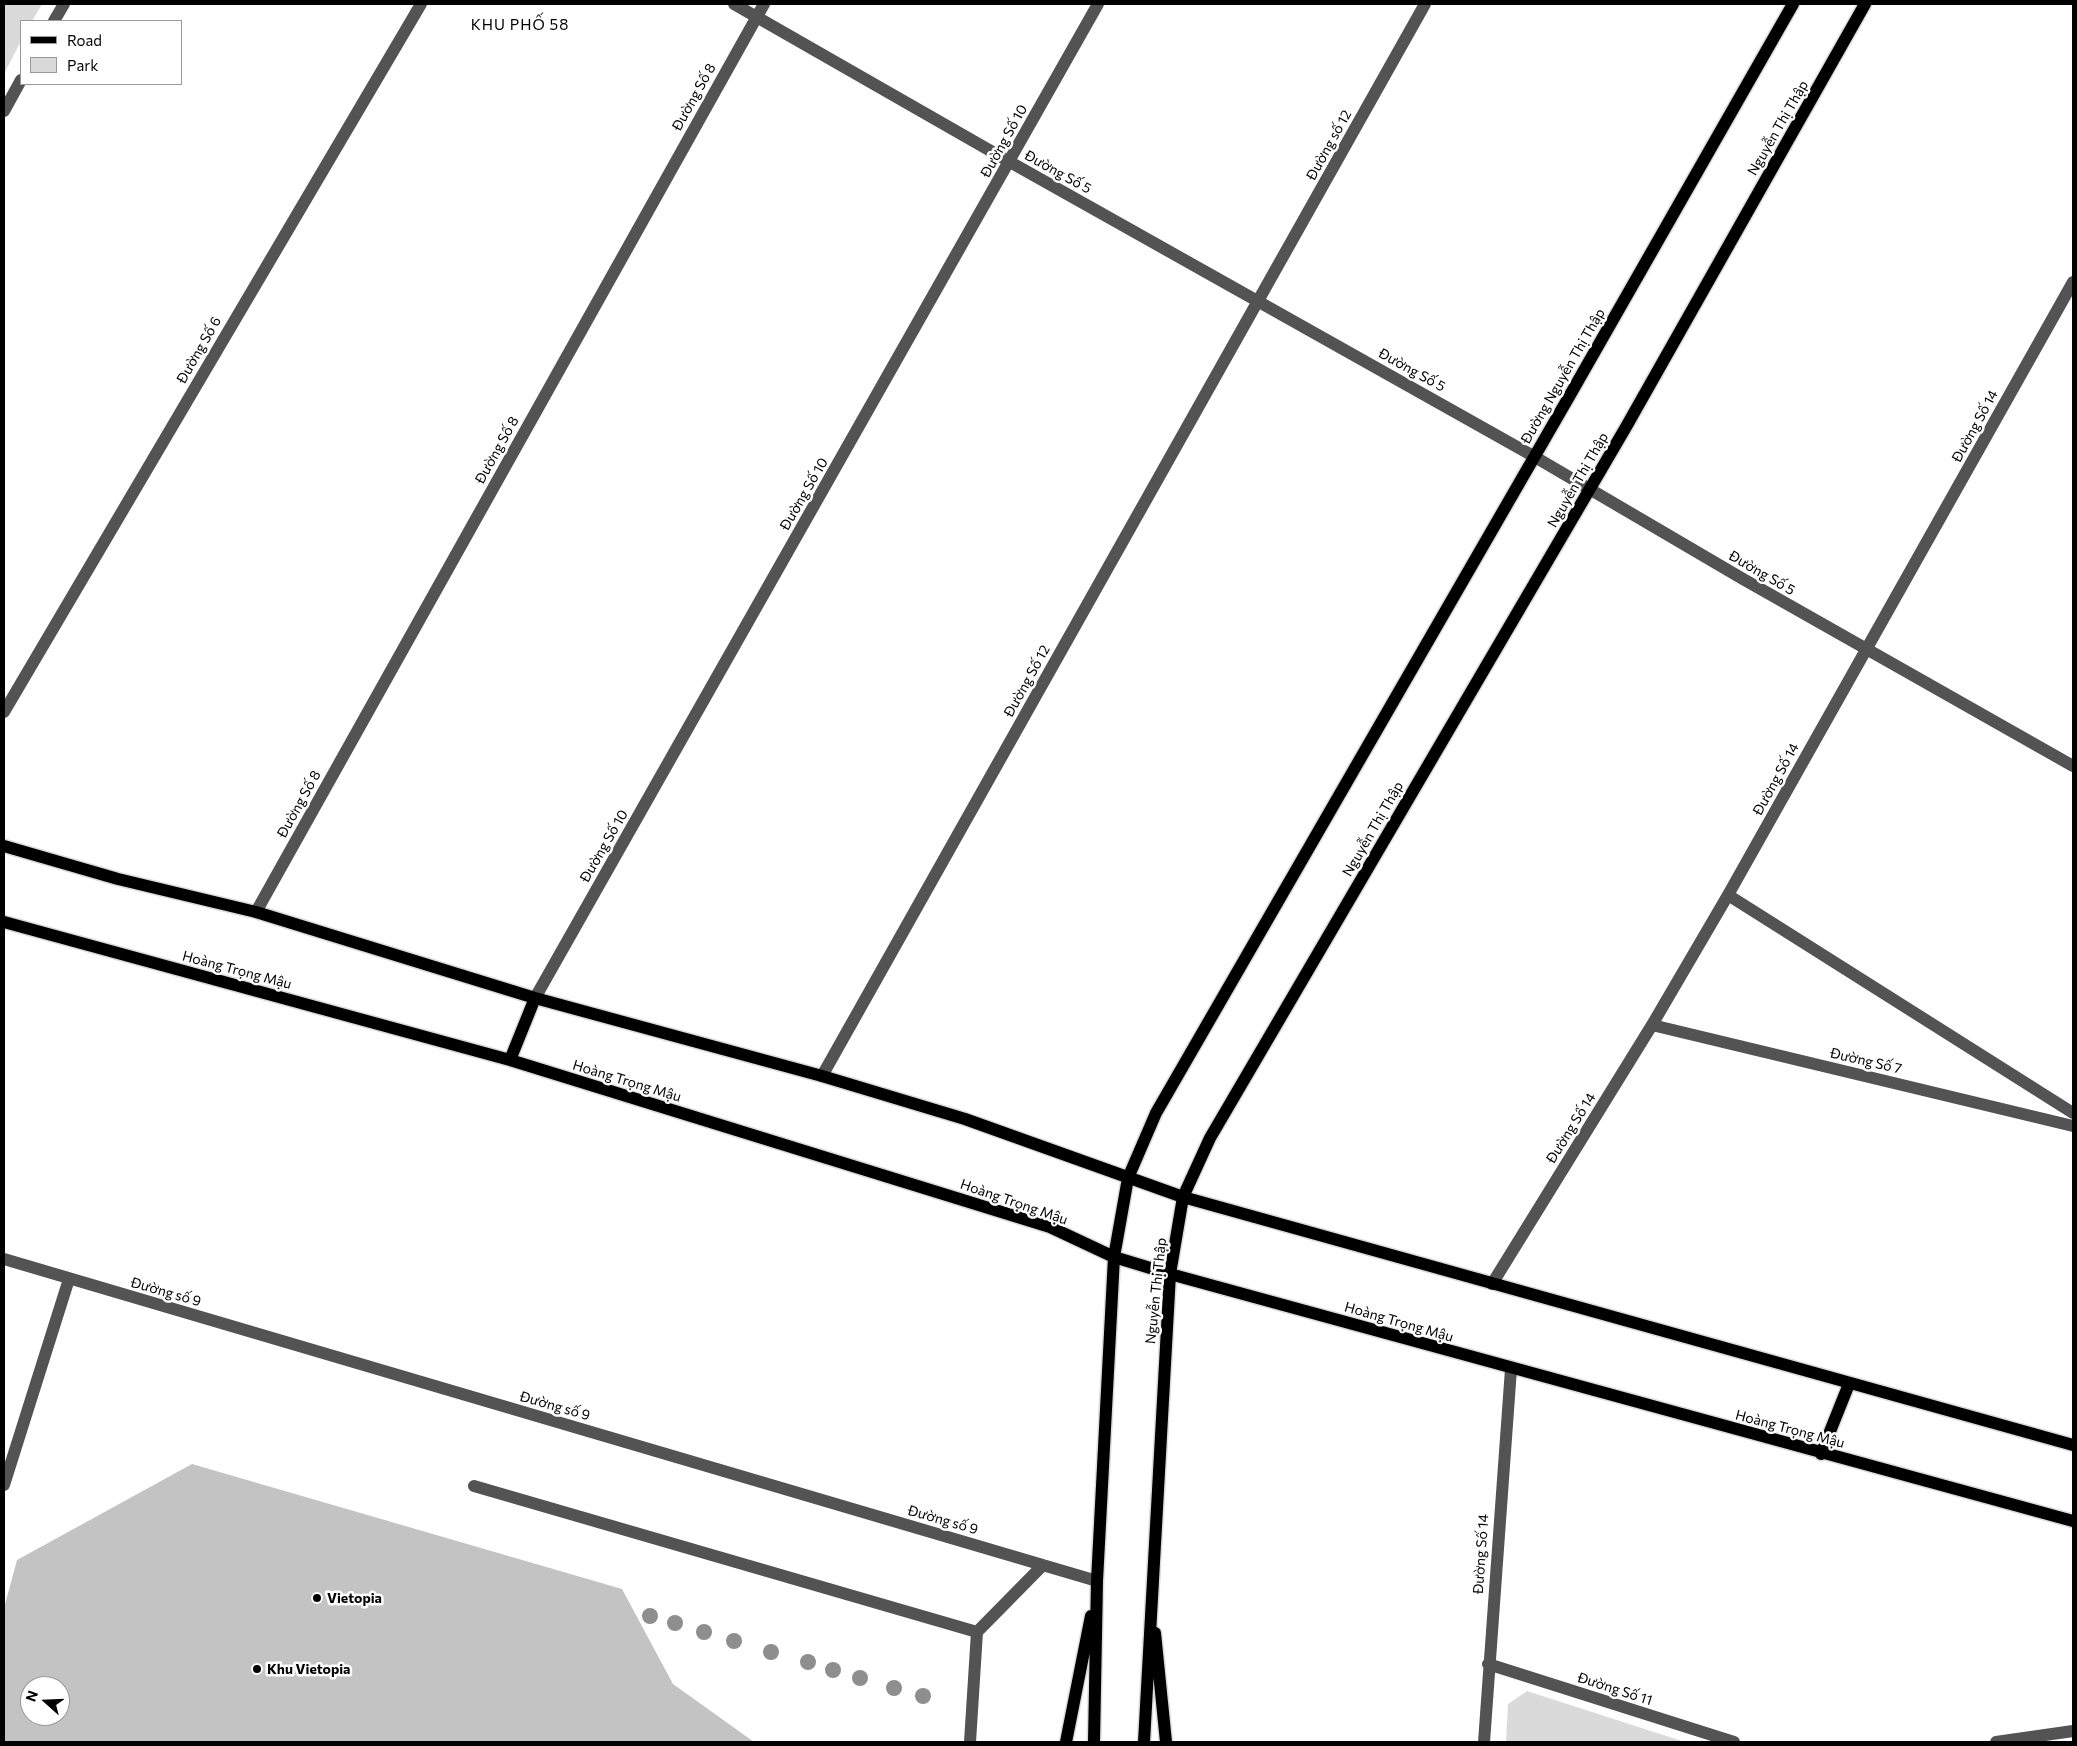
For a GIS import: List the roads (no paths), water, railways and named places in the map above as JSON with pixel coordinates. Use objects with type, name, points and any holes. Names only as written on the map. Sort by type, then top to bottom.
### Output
[{"type":"main road","name":"Đường Nguyễn Thị Thập","points":[[1535,456],[1792,4]]},
{"type":"main road","name":"Nguyễn Thị Thập","points":[[1144,1742],[1151,1588],[1170,1274],[1183,1197],[1210,1138],[1589,490],[1865,4]]},
{"type":"main road","points":[[1094,1742],[1097,1581],[1114,1257],[1128,1178],[1156,1113],[1535,456]]},
{"type":"main road","points":[[4,846],[118,880],[256,912],[535,998],[822,1076],[965,1119],[1183,1197],[2073,1445]]},
{"type":"main road","name":"Hoàng Trọng Mậu","points":[[4,922],[510,1060],[1050,1227],[1114,1257],[1170,1274],[1821,1454],[2073,1521]]},
{"type":"main road","points":[[510,1060],[535,998]]},
{"type":"main road","points":[[1821,1454],[1849,1384]]},
{"type":"main road","points":[[1066,1742],[1097,1581]]},
{"type":"main road","points":[[1151,1588],[1166,1742]]},
{"type":"street","points":[[55,20],[64,4]]},
{"type":"street","name":"Đường Số 6","points":[[4,712],[421,4]]},
{"type":"street","name":"Đường Số 5","points":[[734,4],[1010,162],[1535,456],[1589,490],[1866,650],[2073,766]]},
{"type":"street","name":"Đường Số 8","points":[[256,912],[764,4]]},
{"type":"street","name":"Đường Số 10","points":[[535,998],[1098,4]]},
{"type":"street","name":"Đường số 12","points":[[1258,300],[1425,4]]},
{"type":"street","points":[[4,111],[20,82]]},
{"type":"street","name":"Đường Số 14","points":[[1492,1284],[1652,1025],[1728,895],[2073,282]]},
{"type":"street","name":"Đường Số 12","points":[[822,1076],[1258,300]]},
{"type":"street","points":[[1728,895],[2073,1113]]},
{"type":"street","name":"Đường Số 7","points":[[1652,1025],[2073,1126]]},
{"type":"street","name":"Đường số 9","points":[[4,1259],[1097,1581]]},
{"type":"street","points":[[4,1485],[69,1279]]},
{"type":"street","name":"Đường Số 14","points":[[1484,1742],[1488,1664],[1511,1369]]},
{"type":"street","points":[[474,1486],[977,1632]]},
{"type":"street","points":[[970,1742],[977,1632],[1043,1565]]},
{"type":"street","name":"Đường Số 11","points":[[1488,1664],[1734,1742]]},
{"type":"street","points":[[1996,1742],[2073,1732]]},
{"type":"place","name":"Vietopia","points":[[317,1598]]},
{"type":"place","name":"Khu Vietopia","points":[[257,1669]]},
{"type":"district","name":"KHU PHỐ 58","points":[[520,25]]}]
